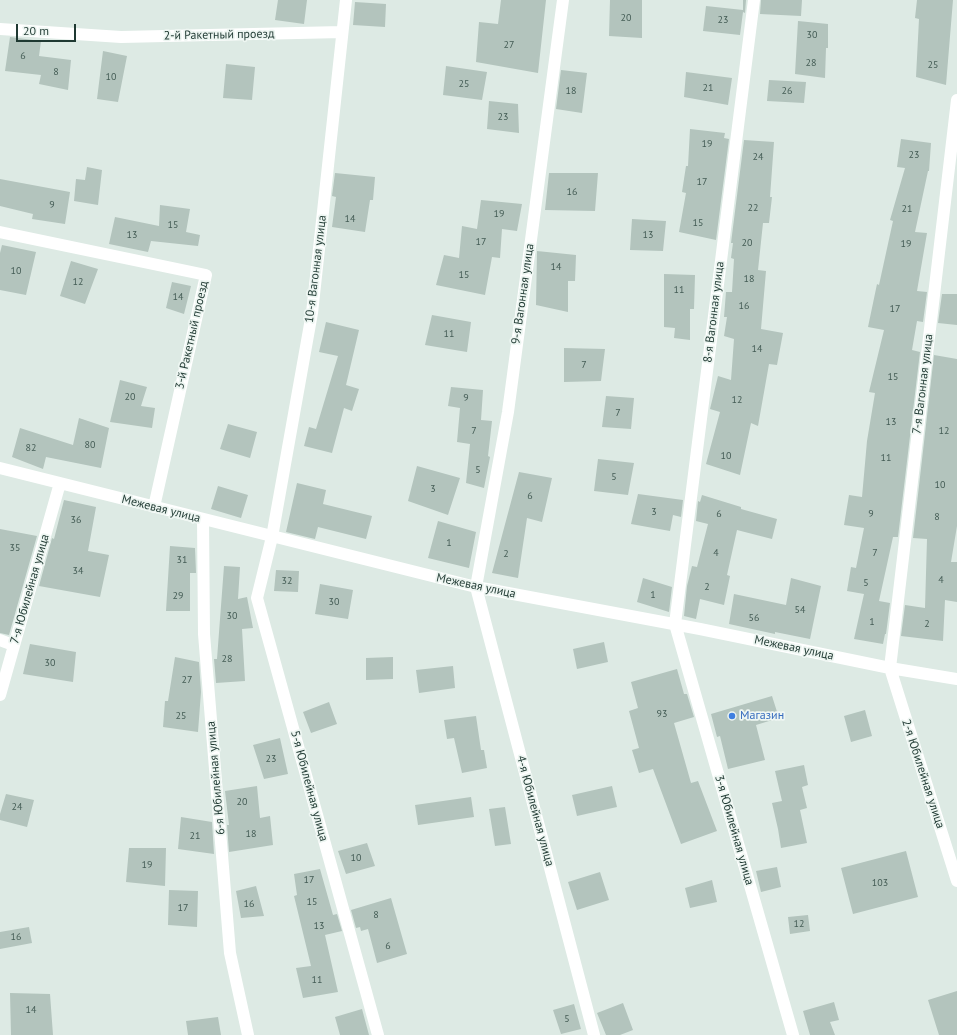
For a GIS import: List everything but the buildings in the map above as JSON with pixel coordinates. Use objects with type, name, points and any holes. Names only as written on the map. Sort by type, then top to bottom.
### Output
[{"type":"street","name":"10-я Вагонная улица","points":[[272,537],[312,313],[346,0]]},
{"type":"street","name":"9-я Вагонная улица","points":[[476,587],[508,412],[563,0]]},
{"type":"street","name":"8-я Вагонная улица","points":[[675,624],[754,0]]},
{"type":"street","name":"2-й Ракетный проезд","points":[[0,29],[121,37],[342,32]]},
{"type":"street","name":"7-я Вагонная улица","points":[[890,668],[957,100]]},
{"type":"street","name":"3-й Ракетный проезд","points":[[0,232],[206,275],[154,507]]},
{"type":"street","name":"Межевая улица","points":[[0,468],[476,587],[675,624],[890,668],[957,679]]},
{"type":"street","name":"7-я Юбилейная улица","points":[[0,696],[13,645],[60,483]]},
{"type":"street","name":"6-я Юбилейная улица","points":[[203,519],[204,634],[230,953],[248,1035]]},
{"type":"street","name":"5-я Юбилейная улица","points":[[272,537],[257,598],[378,1035]]},
{"type":"street","name":"4-я Юбилейная улица","points":[[476,587],[594,1035]]},
{"type":"street","name":"3-я Юбилейная улица","points":[[675,624],[793,1035]]},
{"type":"street","points":[[0,640],[13,645]]},
{"type":"street","name":"2-я Юбилейная улица","points":[[890,668],[957,881]]},
{"type":"place","name":"Магазин","points":[[732,716]]}]
